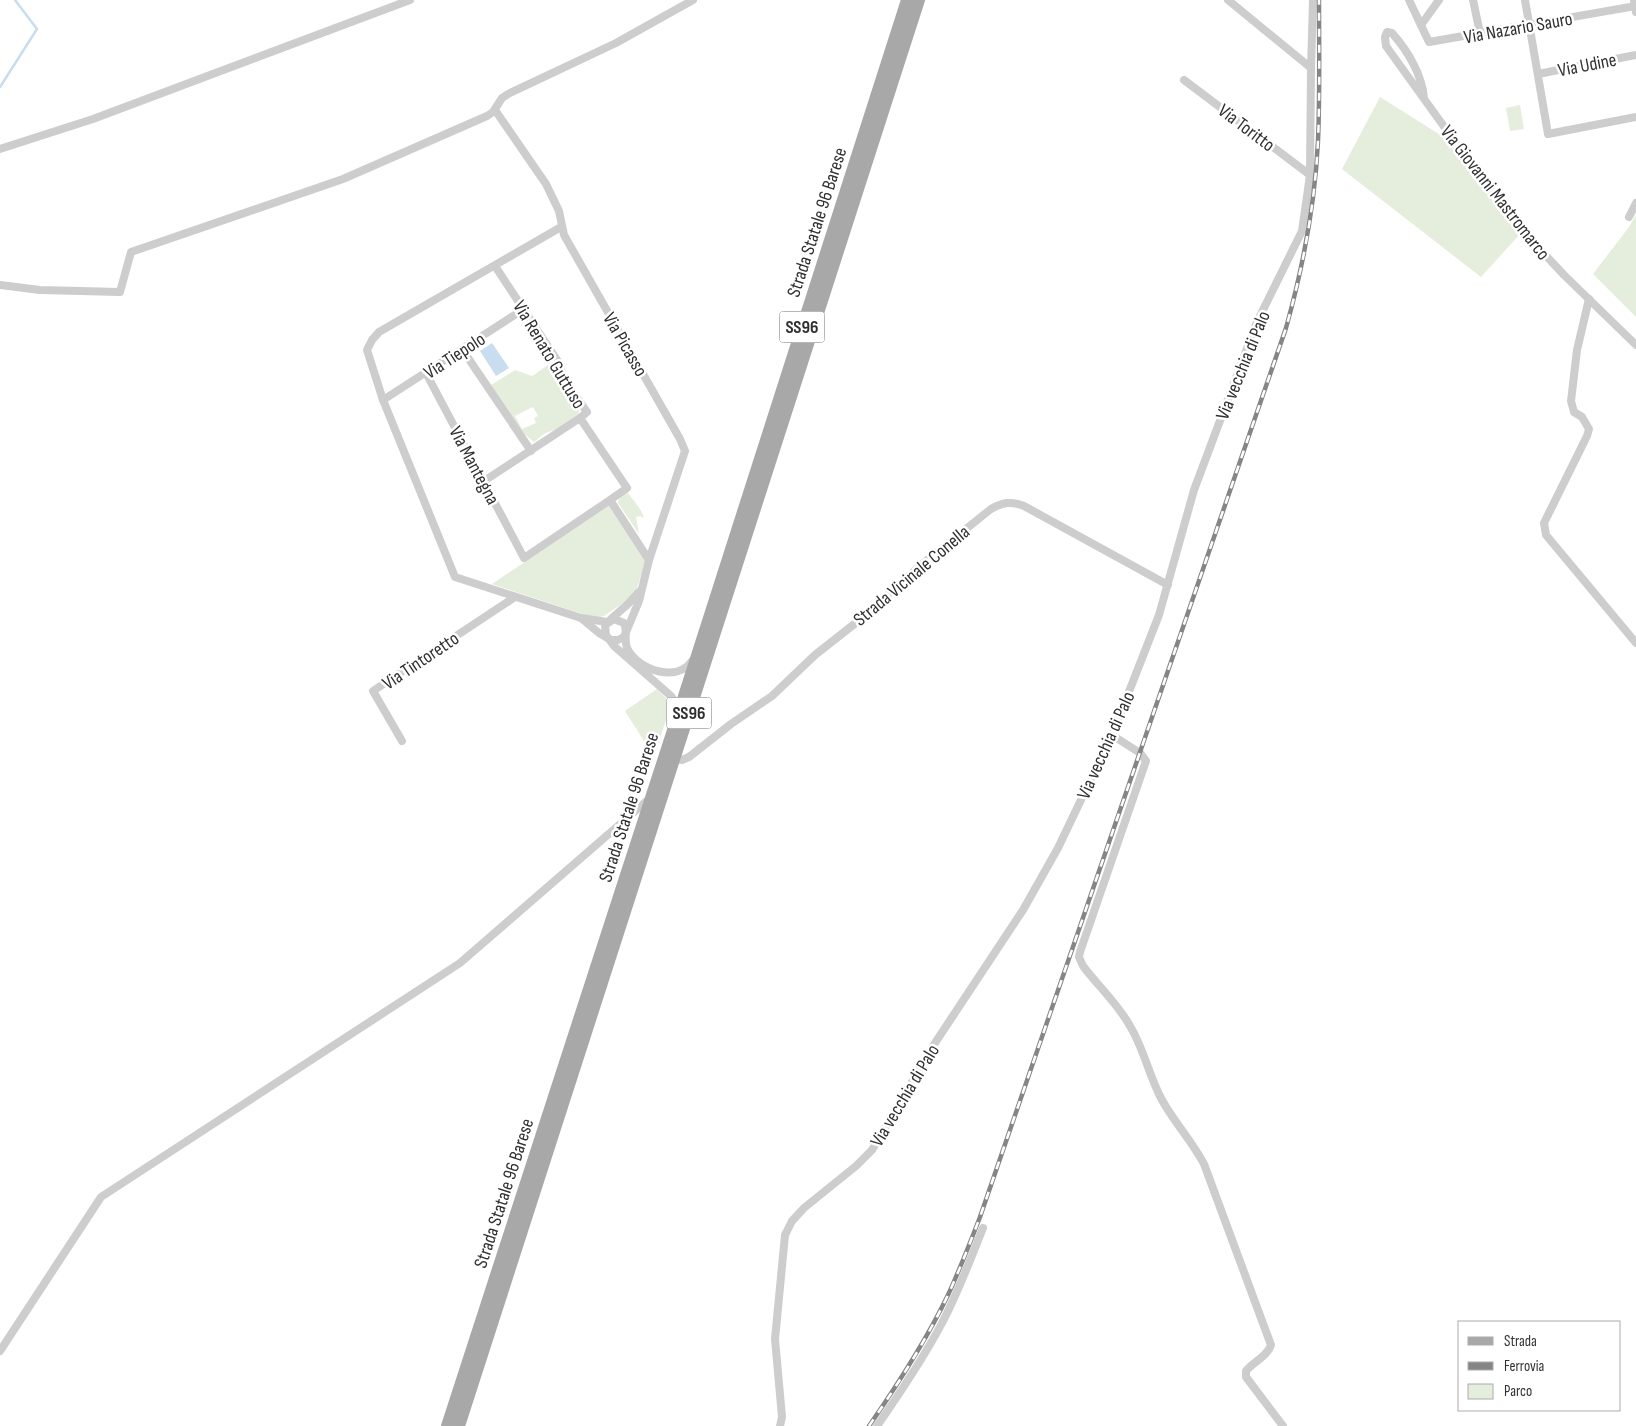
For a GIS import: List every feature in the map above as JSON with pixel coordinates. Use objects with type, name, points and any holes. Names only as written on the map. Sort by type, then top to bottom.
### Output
[{"type":"main road","name":"Strada Statale 96 Barese","points":[[448,1426],[907,0]]},
{"type":"main road","name":"Strada Statale 96 Barese","points":[[459,1426],[919,0]]},
{"type":"street","points":[[0,149],[93,119],[410,0]]},
{"type":"street","points":[[0,285],[40,290],[120,292],[132,252],[343,179],[456,130],[487,116],[495,110],[502,98],[508,94],[616,43],[693,0]]},
{"type":"street","points":[[1228,0],[1311,68]]},
{"type":"street","name":"Via vecchia di Palo","points":[[780,1426],[782,1417],[775,1339],[785,1235],[792,1222],[804,1208],[856,1166],[872,1150],[933,1046],[1024,910],[1058,848],[1112,735],[1154,629],[1194,490],[1257,322],[1302,231],[1310,175],[1313,0]]},
{"type":"street","points":[[1409,0],[1421,25],[1439,0]]},
{"type":"street","points":[[1472,0],[1480,33]]},
{"type":"street","points":[[1525,0],[1548,134],[1636,118]]},
{"type":"street","name":"Via Nazario Sauro","points":[[1421,25],[1429,42],[1635,6]]},
{"type":"street","name":"Via Giovanni Mastromarco","points":[[1424,98],[1422,83],[1411,61],[1392,33],[1387,32],[1385,37],[1386,46],[1492,194],[1518,227],[1636,346]]},
{"type":"street","name":"Via Udine","points":[[1538,74],[1636,55]]},
{"type":"street","name":"Via Toritto","points":[[1184,80],[1310,175]]},
{"type":"street","name":"Via Picasso","points":[[495,110],[546,184],[558,211],[561,227],[683,445],[684,457],[649,560],[639,600],[625,633]]},
{"type":"street","points":[[1629,217],[1636,203]]},
{"type":"street","points":[[561,227],[379,332],[367,350],[383,400],[455,577],[581,618],[609,621],[621,620],[625,626],[628,649],[633,656],[655,670],[678,672],[687,668],[697,654]]},
{"type":"street","name":"Via Renato Guttuso","points":[[494,266],[559,363],[563,378],[587,412],[580,418],[627,488],[610,500]]},
{"type":"street","points":[[1589,299],[1577,350],[1571,401],[1574,412],[1582,417],[1589,429],[1544,523],[1544,530],[1564,557],[1636,643]]},
{"type":"street","name":"Via Tiepolo","points":[[383,400],[524,309]]},
{"type":"street","points":[[462,349],[531,451]]},
{"type":"street","name":"Via Mantegna","points":[[426,373],[524,558],[610,500]]},
{"type":"street","points":[[484,482],[580,418]]},
{"type":"street","points":[[610,500],[649,560]]},
{"type":"street","name":"Strada Vicinale Conella","points":[[674,759],[682,760],[689,757],[731,724],[772,696],[815,655],[862,618],[921,564],[991,509],[1001,504],[1013,502],[1024,506],[1168,585]]},
{"type":"street","points":[[640,591],[604,628],[614,646],[671,696],[676,708],[676,721]]},
{"type":"street","name":"Via Tintoretto","points":[[402,740],[373,691],[515,597]]},
{"type":"street","points":[[581,618],[608,638],[618,640],[625,633]]},
{"type":"street","points":[[1112,735],[1140,753],[1144,757],[1145,766],[1130,804],[1079,957],[1087,972],[1116,1005],[1131,1027],[1162,1100],[1191,1141],[1204,1164],[1271,1345],[1269,1352],[1250,1365],[1246,1371],[1246,1377],[1283,1426]]},
{"type":"street","points":[[0,1351],[102,1197],[460,964],[650,797]]},
{"type":"street","points":[[877,1426],[920,1362],[942,1323],[962,1282],[983,1228]]},
{"type":"green space","points":[[1380,97],[1453,143],[1521,233],[1481,277],[1342,169]]},
{"type":"green space","points":[[1520,105],[1524,129],[1510,131],[1506,108]]},
{"type":"green space","points":[[1636,215],[1636,317],[1593,274]]},
{"type":"green space","points":[[554,361],[559,377],[580,408],[579,413],[572,421],[546,433],[534,442],[523,433],[491,385],[515,370],[532,376]],"holes":[[[533,407],[538,416],[534,418],[536,423],[522,429],[515,416]]]},
{"type":"green space","points":[[628,493],[644,517],[636,517],[639,534],[618,503],[621,496]]},
{"type":"green space","points":[[609,505],[646,559],[637,588],[632,597],[604,616],[594,618],[492,584]]},
{"type":"green space","points":[[657,689],[666,698],[669,710],[654,757],[625,711]]},
{"type":"water","points":[[492,343],[509,368],[496,376],[480,351]]},
{"type":"waterway","points":[[0,87],[37,29],[15,0]]},
{"type":"railway","points":[[869,1426],[930,1329],[957,1276],[980,1217],[1286,328],[1303,259],[1314,189],[1319,123],[1319,0]]}]
